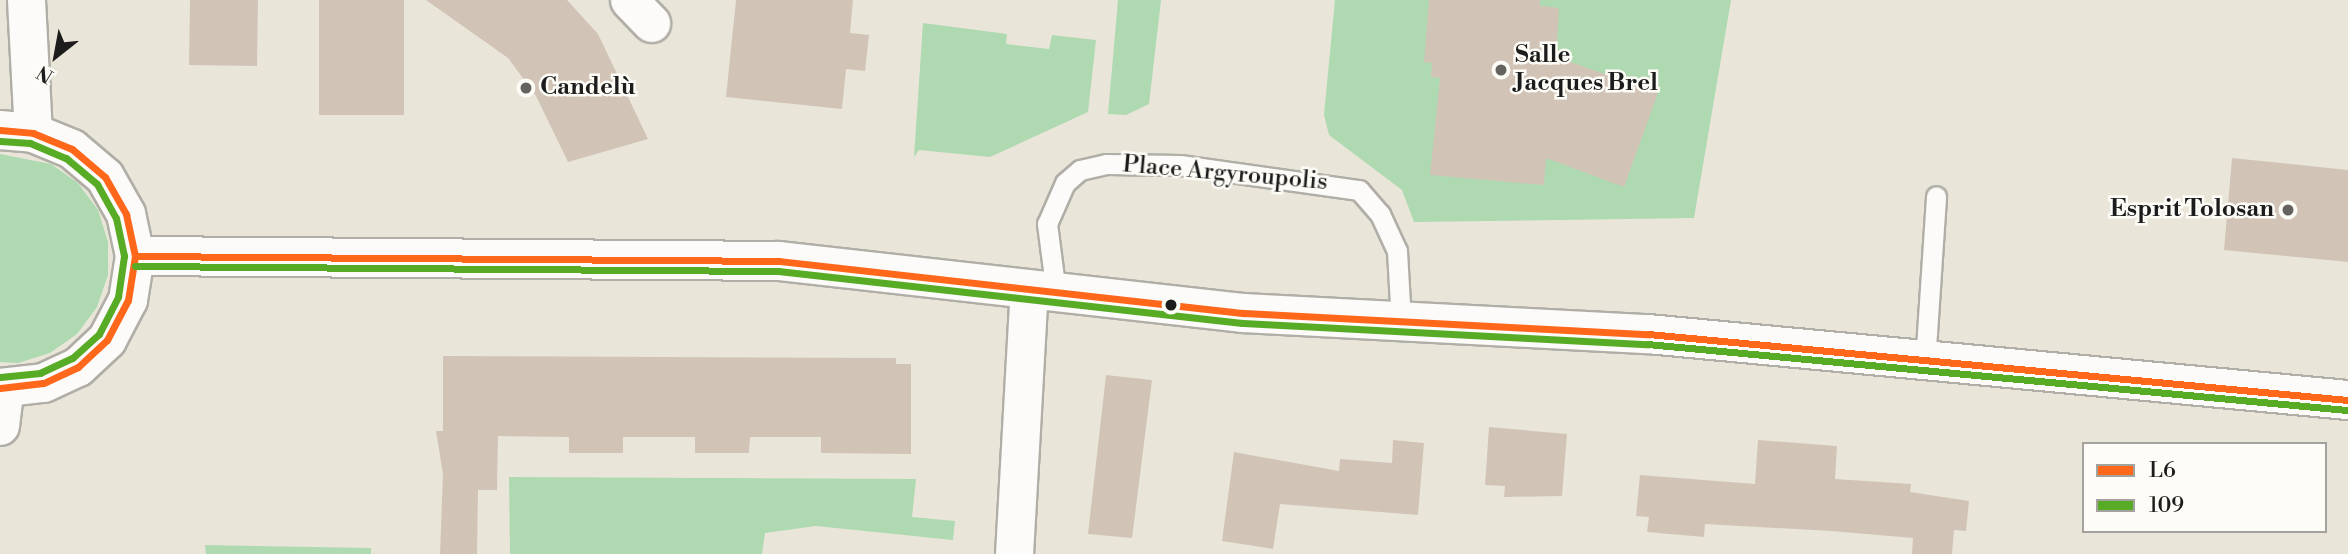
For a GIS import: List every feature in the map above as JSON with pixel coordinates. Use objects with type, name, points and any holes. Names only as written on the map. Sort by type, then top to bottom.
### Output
[{"type":"street","points":[[0,426],[3,388],[43,383],[78,367],[107,340],[128,300],[135,256],[126,214],[105,177],[72,149],[16,132],[26,0]]},
{"type":"street","points":[[135,256],[779,261],[1043,291],[1401,323],[1648,334],[1925,363],[2348,400]]},
{"type":"street","points":[[1014,554],[1043,291]]},
{"type":"lane","name":"Place Argyroupolis","points":[[1043,291],[1047,224],[1065,183],[1080,170],[1106,164],[1180,165],[1359,190],[1380,214],[1397,251],[1401,323]]},
{"type":"lane","points":[[1925,363],[1936,195]]},
{"type":"green space","points":[[1118,0],[1161,0],[1149,104],[1126,115],[1108,114]]},
{"type":"green space","points":[[1335,0],[1731,0],[1694,218],[1414,222],[1402,190],[1329,135],[1324,115]]},
{"type":"green space","points":[[923,23],[1007,34],[1006,44],[1049,49],[1052,35],[1096,40],[1088,112],[990,157],[919,150],[914,157]]},
{"type":"green space","points":[[0,154],[51,164],[78,183],[98,210],[108,242],[108,275],[97,307],[77,334],[50,353],[18,363],[0,362]]},
{"type":"green space","points":[[509,477],[916,479],[912,517],[955,521],[953,540],[816,526],[765,533],[762,554],[510,554]]},
{"type":"green space","points":[[205,545],[371,548],[371,554],[206,554]]},
{"type":"building","points":[[190,0],[258,0],[257,66],[189,65]]},
{"type":"building","points":[[319,0],[404,0],[404,115],[319,115]]},
{"type":"building","points":[[426,0],[567,0],[598,34],[648,139],[568,162],[536,96],[508,58]]},
{"type":"building","points":[[736,0],[853,0],[850,33],[869,35],[865,71],[846,69],[842,109],[726,97]]},
{"type":"building","points":[[1429,0],[1540,0],[1540,6],[1559,8],[1556,57],[1658,93],[1624,187],[1546,158],[1544,185],[1430,175],[1440,78],[1431,77],[1432,63],[1424,62]]},
{"type":"building","name":"Esprit Tolosan","points":[[2232,158],[2348,170],[2348,262],[2224,250]]},
{"type":"building","points":[[443,356],[896,358],[896,364],[911,364],[911,454],[821,453],[821,437],[750,437],[749,453],[695,453],[695,437],[623,437],[623,453],[569,453],[569,437],[498,436],[497,490],[478,490],[477,554],[440,554],[443,474],[436,431],[443,431]]},
{"type":"building","points":[[1106,375],[1152,380],[1132,538],[1088,534]]},
{"type":"building","points":[[1489,427],[1567,434],[1562,496],[1504,497],[1505,486],[1485,485]]},
{"type":"building","points":[[1393,440],[1424,443],[1418,515],[1280,504],[1273,549],[1222,541],[1234,452],[1339,471],[1340,459],[1392,463]]},
{"type":"building","points":[[1758,440],[1837,446],[1835,479],[1911,484],[1910,492],[1969,501],[1966,531],[1954,530],[1952,554],[1912,554],[1913,538],[1831,531],[1705,524],[1704,537],[1647,532],[1649,517],[1636,516],[1640,475],[1755,484]]},
{"type":"transit line","name":"L6","points":[[0,130],[33,133],[72,149],[105,177],[126,214],[135,256],[128,300],[107,340],[78,367],[43,383],[0,388]]},
{"type":"transit line","name":"109","points":[[0,141],[30,143],[66,158],[97,184],[116,218],[124,256],[118,297],[99,334],[72,358],[40,373],[0,377]]},
{"type":"transit line","name":"L6","points":[[135,256],[779,261],[1243,313],[1648,334],[2348,400]]},
{"type":"transit line","name":"109","points":[[135,266],[778,271],[1242,323],[1647,344],[2347,410]]},
{"type":"place","name":"Salle Jacques Brel","points":[[1501,70]]},
{"type":"place","name":"Candelù","points":[[526,88]]},
{"type":"place","name":"Esprit Tolosan","points":[[2288,210]]}]
